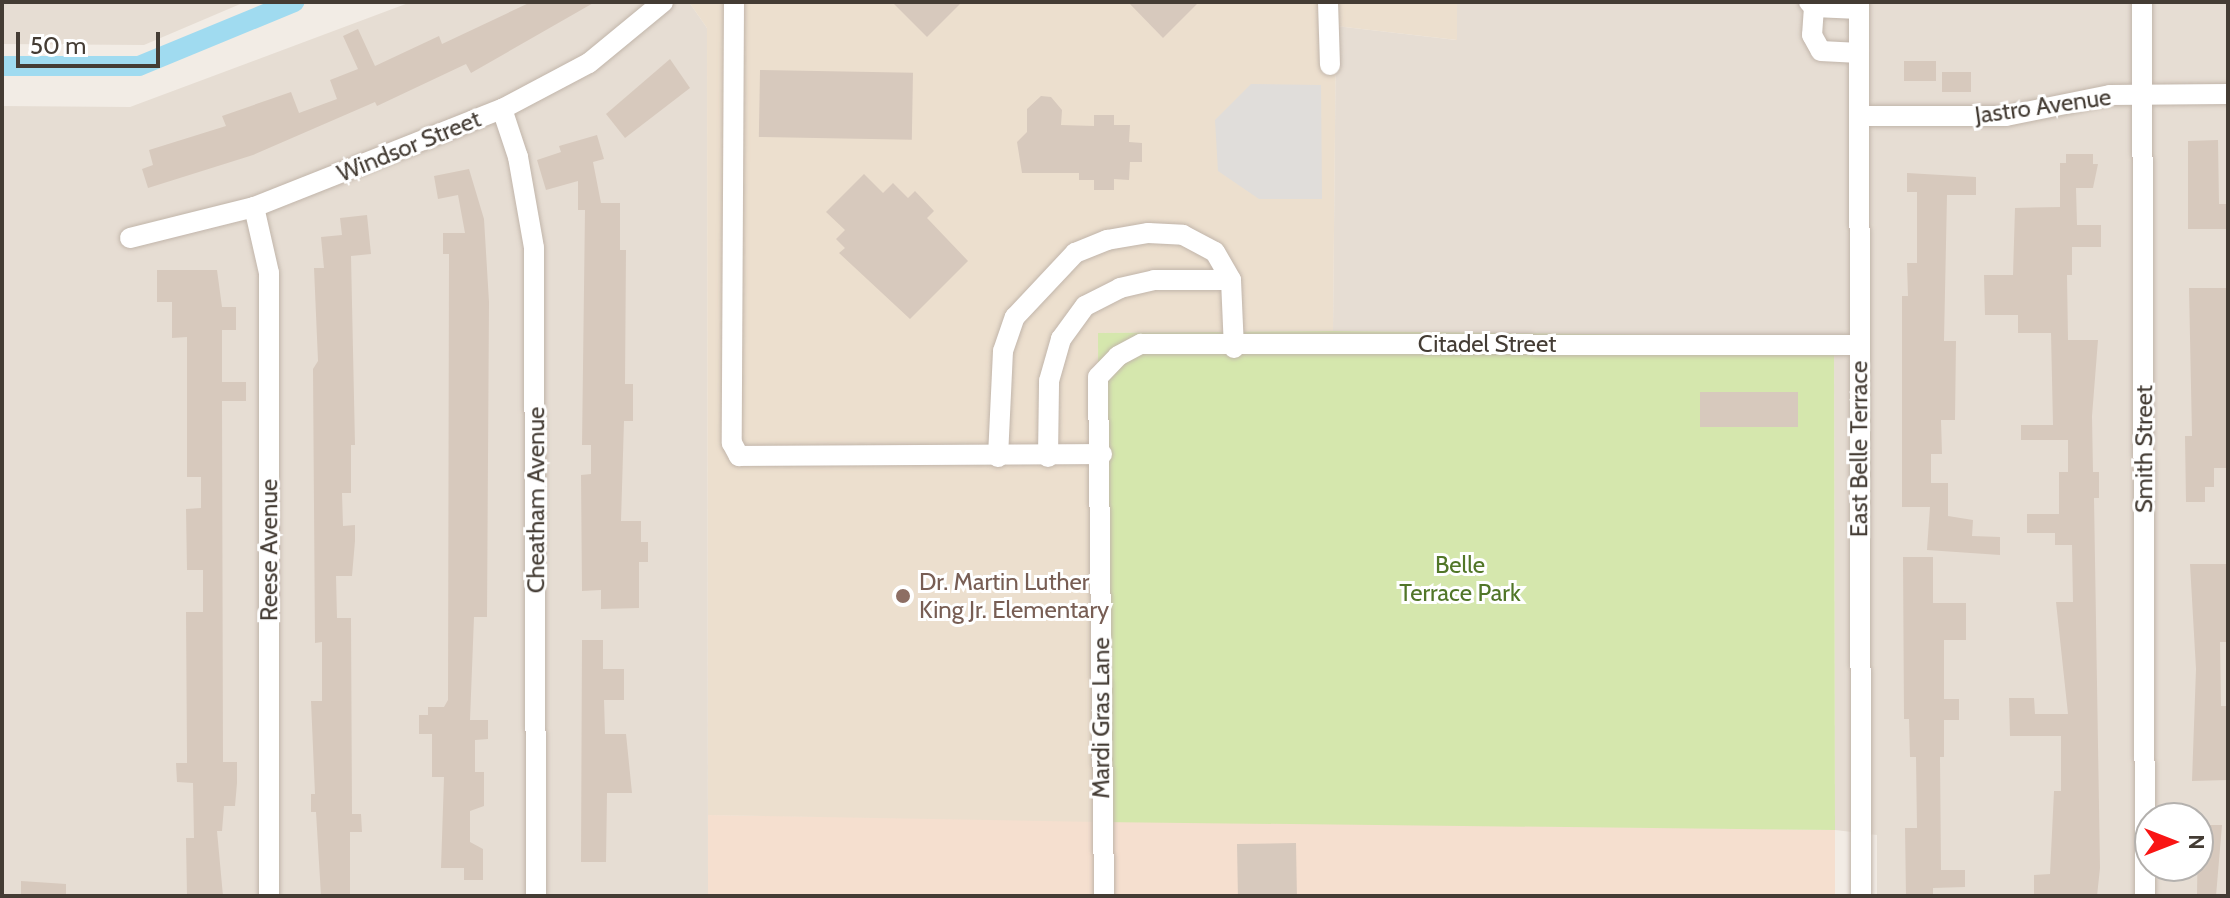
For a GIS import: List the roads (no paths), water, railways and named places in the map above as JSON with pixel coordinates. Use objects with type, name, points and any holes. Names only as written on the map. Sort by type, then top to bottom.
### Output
[{"type":"street","name":"Windsor Street","points":[[130,238],[254,207],[502,109],[589,63],[663,2]]},
{"type":"street","points":[[734,2],[732,443],[739,456],[1048,457],[1102,454]]},
{"type":"street","points":[[1328,2],[1330,65]]},
{"type":"street","name":"Smith Street","points":[[2142,2],[2145,896]]},
{"type":"street","points":[[1859,5],[1811,5],[1812,35],[1821,51],[1859,53]]},
{"type":"street","name":"East Belle Terrace","points":[[1859,5],[1861,896]]},
{"type":"street","name":"Jastro Avenue","points":[[1859,116],[2006,116],[2143,93],[2228,94]]},
{"type":"street","name":"Cheatham Avenue","points":[[502,109],[518,157],[534,248],[536,896]]},
{"type":"street","name":"Reese Avenue","points":[[254,207],[269,273],[269,896]]},
{"type":"street","points":[[998,457],[999,385],[1011,329],[1041,284],[1075,253],[1121,237],[1183,235],[1215,252],[1231,280],[1234,348]]},
{"type":"street","points":[[1048,457],[1049,381],[1061,339],[1085,306],[1120,288],[1154,280],[1231,280]]},
{"type":"street","name":"Citadel Street","points":[[1118,356],[1141,344],[1234,348],[1859,345]]},
{"type":"street","name":"Mardi Gras Lane","points":[[1104,896],[1102,454],[1098,377],[1118,356]]},
{"type":"waterway","points":[[2,66],[139,66],[294,2]]},
{"type":"place","name":"Dr. Martin Luther King Jr. Elementary","points":[[903,596]]},
{"type":"park label","name":"Belle Terrace Park","points":[[1460,579]]}]
